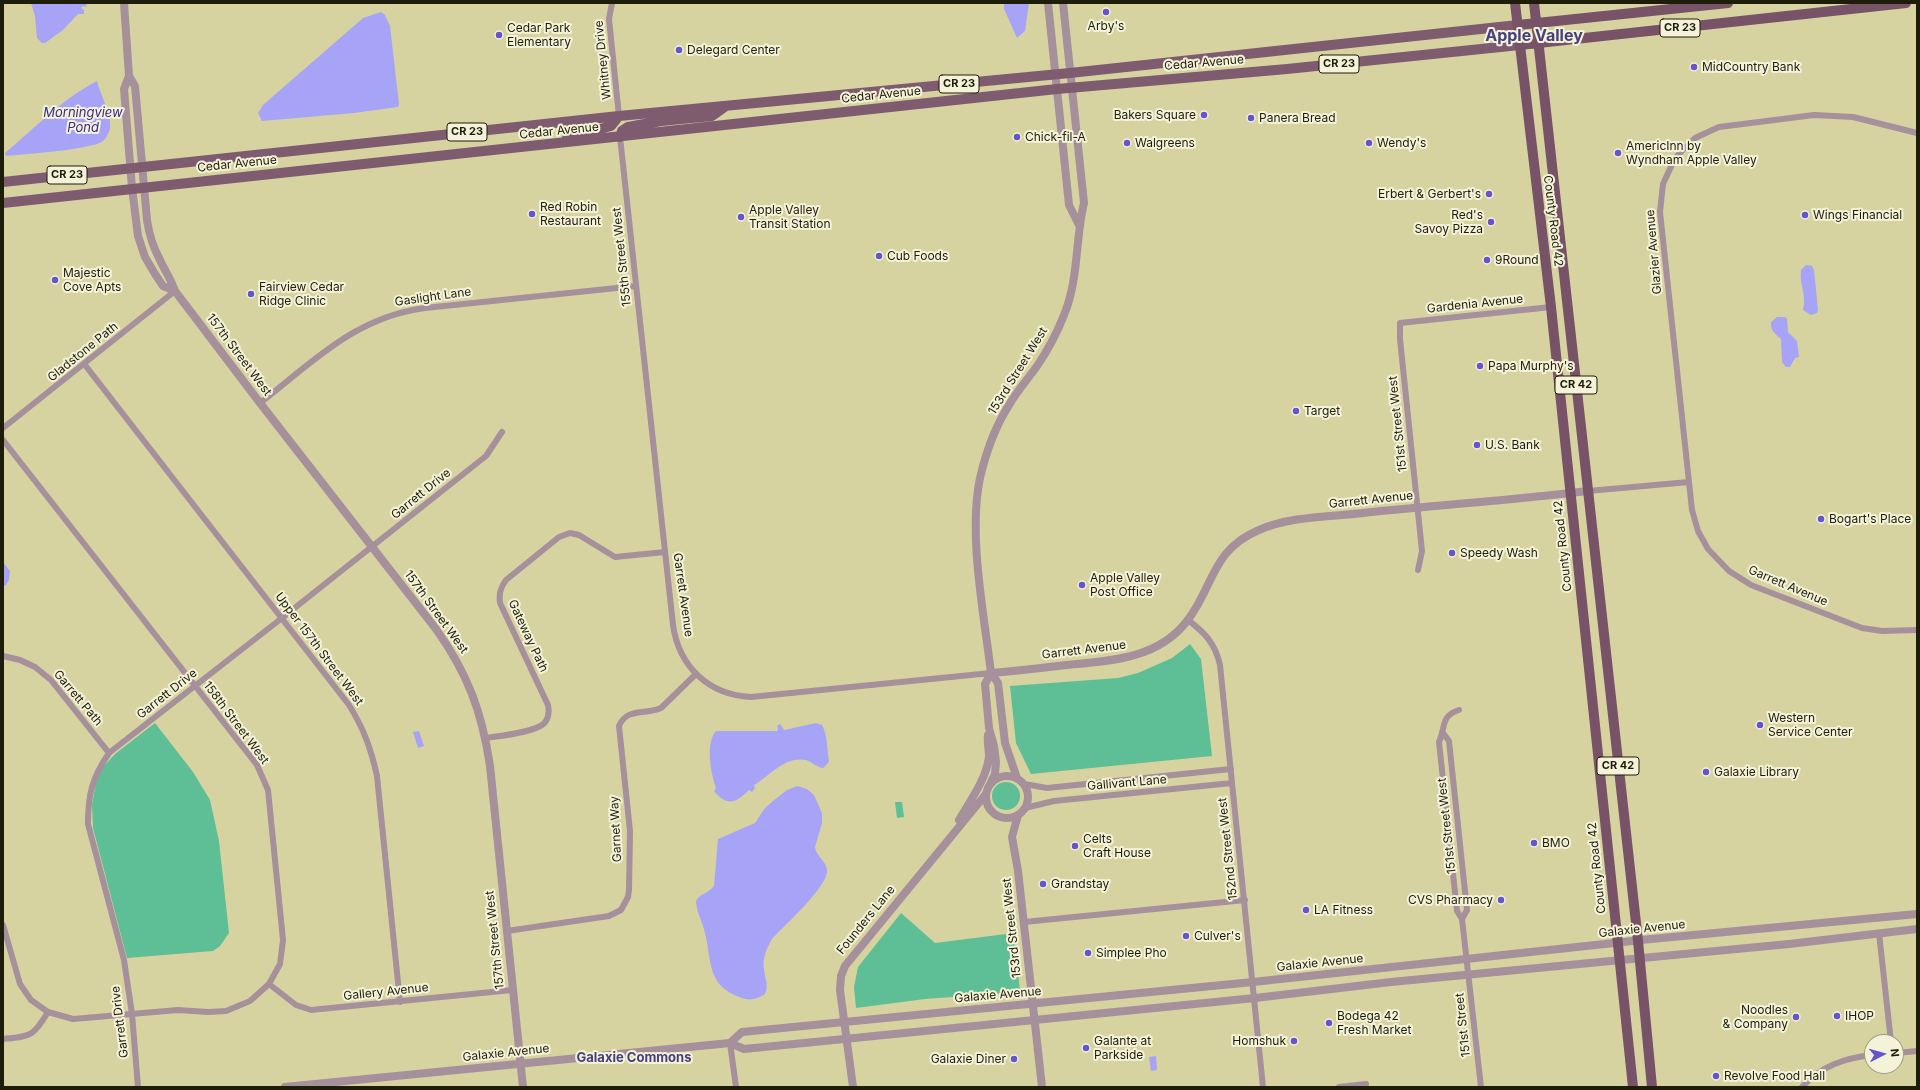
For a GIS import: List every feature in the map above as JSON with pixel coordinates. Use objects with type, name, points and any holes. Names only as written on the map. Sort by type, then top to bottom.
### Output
[{"type":"highway","name":"County Road 42","points":[[1515,3],[1551,307],[1619,961],[1634,1087]]},
{"type":"highway","name":"County Road 42","points":[[1534,3],[1638,941],[1652,1087]]},
{"type":"highway","name":"Cedar Avenue","points":[[1518,26],[1724,3]]},
{"type":"highway","name":"Cedar Avenue","points":[[1520,45],[1906,3]]},
{"type":"main road","name":"Cedar Avenue","points":[[3,182],[619,116],[1070,73],[1518,26]]},
{"type":"main road","name":"Cedar Avenue","points":[[3,204],[132,188],[620,137],[1057,89],[1288,69],[1520,45]]},
{"type":"main road","points":[[620,137],[622,131],[628,127],[661,121],[712,116],[726,106]]},
{"type":"main road","points":[[532,146],[611,126],[619,116]]},
{"type":"street","name":"157th Street West","points":[[124,3],[129,76],[124,89],[135,223],[141,247],[163,286],[175,291]]},
{"type":"street","name":"Whitney Drive","points":[[612,3],[609,19],[619,116]]},
{"type":"street","points":[[1048,3],[1069,205],[1079,225]]},
{"type":"street","name":"153rd Street West","points":[[1017,778],[1005,743],[998,683],[991,673],[977,540],[976,516],[980,479],[988,448],[998,424],[1018,390],[1046,353],[1065,314],[1074,284],[1079,225],[1084,203],[1062,3]]},
{"type":"street","name":"157th Street West","points":[[129,76],[135,86],[146,220],[150,236],[160,260],[170,277],[175,291],[436,629],[452,652],[473,696],[482,720],[486,738],[523,1087]]},
{"type":"street","name":"Glazier Avenue","points":[[1689,482],[1660,212],[1663,184],[1675,158],[1695,138],[1719,126],[1814,115],[1853,117],[1917,133]]},
{"type":"street","name":"155th Street West","points":[[620,137],[646,374]]},
{"type":"street","name":"Gaslight Lane","points":[[260,403],[346,336],[373,321],[395,313],[425,308],[636,286]]},
{"type":"street","name":"Gladstone Path","points":[[3,428],[175,291]]},
{"type":"street","name":"Gardenia Avenue","points":[[1400,323],[1551,307]]},
{"type":"street","name":"151st Street West","points":[[1400,323],[1400,339],[1422,551],[1418,570]]},
{"type":"street","name":"Upper 157th Street West","points":[[84,365],[349,704],[362,726],[371,749],[377,776],[400,1002]]},
{"type":"street","name":"Garrett Avenue","points":[[646,374],[674,636],[684,658],[696,674],[710,685],[723,692],[736,696],[751,697],[991,673],[1116,660],[1135,656],[1151,650],[1166,641],[1188,620],[1211,576],[1222,559],[1240,540],[1258,530],[1285,521],[1689,482],[1692,510],[1701,538],[1723,567],[1737,577],[1751,585],[1858,626],[1882,631],[1917,630]]},
{"type":"street","name":"Garrett Drive","points":[[138,1087],[132,1014],[124,960],[88,824],[88,804],[91,785],[98,768],[109,753],[486,456],[502,432]]},
{"type":"street","name":"158th Street West","points":[[3,440],[257,765],[268,790],[283,940],[280,964],[269,984],[250,1001],[226,1011],[208,1012],[178,1010],[73,1019],[48,1012],[31,1000],[20,984],[3,925]]},
{"type":"street","name":"Gateway Path","points":[[486,738],[538,728],[547,721],[549,713],[548,705],[500,603],[499,595],[506,580],[559,537],[570,533],[579,535],[615,557],[665,552]]},
{"type":"street","name":"152nd Street West","points":[[1188,620],[1208,637],[1217,654],[1245,900],[1263,1087]]},
{"type":"street","name":"Garrett Path","points":[[3,656],[20,660],[35,667],[51,680],[109,753]]},
{"type":"street","name":"153rd Street West","points":[[990,784],[995,774],[996,762],[989,728],[985,684],[991,673]]},
{"type":"street","name":"Garnet Way","points":[[507,931],[609,916],[621,910],[628,897],[630,831],[619,726],[628,715],[661,708],[696,674]]},
{"type":"street","name":"151st Street West","points":[[1459,710],[1451,713],[1446,718],[1443,733],[1439,742],[1457,911],[1462,919],[1467,960]]},
{"type":"street","name":"Founders Lane","points":[[954,832],[975,794],[985,771],[988,757],[989,728]]},
{"type":"street","name":"151st Street West","points":[[1443,733],[1449,741],[1467,910],[1462,919]]},
{"type":"street","name":"Gallivant Lane","points":[[1024,784],[1047,788],[1231,769]]},
{"type":"street","points":[[1011,776],[1017,778],[1024,784],[1028,796],[1025,808],[1018,815],[1005,818],[993,813],[986,801],[986,794],[990,784],[1000,777],[1011,776]]},
{"type":"street","name":"Gallivant Lane","points":[[1025,808],[1054,801],[1232,783]]},
{"type":"street","name":"Founders Lane","points":[[853,1087],[840,990],[841,976],[845,966],[986,794]]},
{"type":"street","name":"153rd Street West","points":[[1018,815],[1012,836],[1018,871],[1042,1087]]},
{"type":"street","points":[[1024,922],[1245,900]]},
{"type":"street","name":"Galaxie Avenue","points":[[730,1043],[742,1032],[1253,982],[1638,941],[1917,914]]},
{"type":"street","name":"Galaxie Avenue","points":[[285,1087],[358,1083],[520,1063],[730,1043],[744,1048],[1034,1020],[1255,998],[1468,974],[1789,944],[1917,929]]},
{"type":"street","points":[[1878,933],[1889,1034]]},
{"type":"street","name":"151st Street","points":[[1467,960],[1480,1087]]},
{"type":"street","name":"Gallery Avenue","points":[[269,984],[296,1005],[311,1010],[512,990]]},
{"type":"street","points":[[3,1039],[24,1037],[37,1030],[48,1012]]},
{"type":"street","points":[[730,1043],[736,1087]]},
{"type":"street","points":[[1904,1052],[1917,1051]]},
{"type":"street","points":[[1802,1087],[1814,1075],[1836,1063],[1864,1056]]},
{"type":"street","points":[[1339,1087],[1366,1084]]},
{"type":"green space","points":[[1190,644],[1201,659],[1212,756],[1031,774],[1016,743],[1010,686],[1118,678],[1138,673],[1172,658]]},
{"type":"green space","points":[[155,723],[193,772],[210,800],[219,841],[229,933],[220,946],[213,951],[127,958],[93,828],[92,805],[96,782],[103,767],[115,754]]},
{"type":"green space","points":[[1006,782],[1016,786],[1020,796],[1016,806],[1006,810],[996,806],[992,796],[996,786]]},
{"type":"green space","points":[[895,802],[902,802],[904,817],[897,818]]},
{"type":"green space","points":[[901,913],[935,943],[1014,933],[1020,992],[925,999],[856,1008],[854,987],[858,967]]},
{"type":"water","points":[[31,3],[87,3],[86,7],[83,6],[81,8],[84,10],[84,14],[78,14],[63,30],[45,43],[42,43],[37,38],[35,16]]},
{"type":"water","points":[[1004,3],[1029,3],[1025,31],[1017,38],[1004,9]]},
{"type":"water","points":[[381,12],[385,15],[390,26],[399,104],[398,107],[354,113],[262,121],[258,113],[263,105],[363,18]]},
{"type":"water","name":"Morningview Pond","points":[[97,81],[108,111],[110,123],[107,137],[103,141],[85,147],[6,156],[5,153],[49,114],[72,96]]},
{"type":"water","points":[[1806,265],[1812,266],[1814,270],[1818,310],[1817,313],[1811,315],[1803,310],[1804,300],[1801,270]]},
{"type":"water","points":[[1777,317],[1785,317],[1787,319],[1788,332],[1797,341],[1799,357],[1795,358],[1790,367],[1786,367],[1782,362],[1781,339],[1775,334],[1771,327],[1771,322]]},
{"type":"water","points":[[3,562],[10,571],[9,580],[6,585],[3,586]]},
{"type":"water","points":[[816,723],[822,725],[826,738],[829,762],[823,768],[818,767],[806,760],[791,761],[784,764],[754,785],[755,788],[752,792],[749,790],[740,798],[732,801],[723,799],[714,791],[716,788],[712,775],[710,751],[713,736],[716,731],[777,731],[777,726],[780,724],[784,730]]},
{"type":"water","points":[[419,731],[424,746],[418,748],[413,732]]},
{"type":"water","points":[[797,786],[807,789],[814,795],[822,813],[822,823],[815,847],[817,853],[826,866],[826,876],[814,895],[770,942],[765,953],[764,961],[767,985],[765,994],[756,999],[742,998],[729,992],[721,986],[716,979],[710,963],[705,933],[697,909],[696,901],[714,886],[718,839],[755,823],[765,808],[787,790]]},
{"type":"water","points":[[1156,1056],[1157,1070],[1151,1071],[1149,1057]]},
{"type":"place","name":"Arby's","points":[[1106,12]]},
{"type":"place","name":"Cedar Park Elementary","points":[[499,35]]},
{"type":"place","name":"Delegard Center","points":[[679,50]]},
{"type":"place","name":"MidCountry Bank","points":[[1694,67]]},
{"type":"place","name":"Bakers Square","points":[[1204,115]]},
{"type":"place","name":"Panera Bread","points":[[1251,118]]},
{"type":"place","name":"Chick-fil-A","points":[[1017,137]]},
{"type":"place","name":"Walgreens","points":[[1127,143]]},
{"type":"place","name":"Wendy's","points":[[1369,143]]},
{"type":"place","name":"AmericInn by Wyndham Apple Valley","points":[[1618,153]]},
{"type":"place","name":"Erbert & Gerbert's","points":[[1489,194]]},
{"type":"place","name":"Red Robin Restaurant","points":[[532,214]]},
{"type":"place","name":"Wings Financial","points":[[1805,215]]},
{"type":"place","name":"Apple Valley Transit Station","points":[[741,217]]},
{"type":"place","name":"Red's Savoy Pizza","points":[[1491,222]]},
{"type":"place","name":"Cub Foods","points":[[879,256]]},
{"type":"place","name":"9Round","points":[[1487,260]]},
{"type":"place","name":"Majestic Cove Apts","points":[[55,280]]},
{"type":"place","name":"Fairview Cedar Ridge Clinic","points":[[251,294]]},
{"type":"place","name":"Papa Murphy's","points":[[1480,366]]},
{"type":"place","name":"Target","points":[[1296,411]]},
{"type":"place","name":"U.S. Bank","points":[[1477,445]]},
{"type":"place","name":"Bogart's Place","points":[[1821,519]]},
{"type":"place","name":"Speedy Wash","points":[[1452,553]]},
{"type":"place","name":"Apple Valley Post Office","points":[[1082,585]]},
{"type":"place","name":"Western Service Center","points":[[1760,725]]},
{"type":"place","name":"Galaxie Library","points":[[1706,772]]},
{"type":"place","name":"BMO","points":[[1534,843]]},
{"type":"place","name":"Celts Craft House","points":[[1075,846]]},
{"type":"place","name":"Grandstay","points":[[1043,884]]},
{"type":"place","name":"CVS Pharmacy","points":[[1501,900]]},
{"type":"place","name":"LA Fitness","points":[[1306,910]]},
{"type":"place","name":"Culver's","points":[[1186,936]]},
{"type":"place","name":"Simplee Pho","points":[[1088,953]]},
{"type":"place","name":"IHOP","points":[[1837,1016]]},
{"type":"place","name":"Noodles & Company","points":[[1796,1017]]},
{"type":"place","name":"Bodega 42 Fresh Market","points":[[1329,1023]]},
{"type":"place","name":"Homshuk","points":[[1294,1041]]},
{"type":"place","name":"Galante at Parkside","points":[[1086,1048]]},
{"type":"place","name":"Galaxie Diner","points":[[1014,1059]]},
{"type":"place","name":"Revolve Food Hall","points":[[1716,1076]]},
{"type":"district","name":"Apple Valley","points":[[1534,36]]},
{"type":"district","name":"Galaxie Commons","points":[[634,1058]]}]
